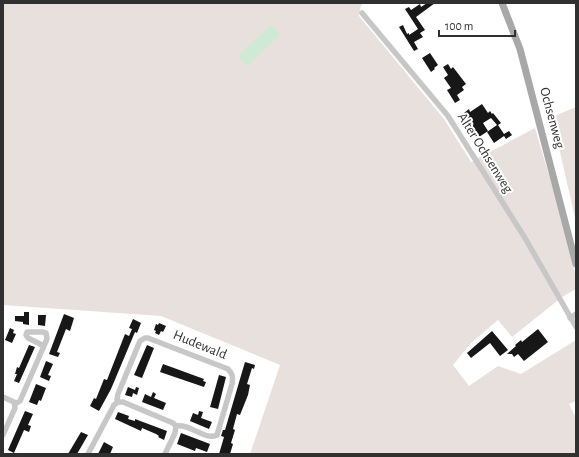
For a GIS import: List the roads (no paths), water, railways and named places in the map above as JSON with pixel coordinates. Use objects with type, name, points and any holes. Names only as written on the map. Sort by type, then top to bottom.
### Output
[{"type":"main road","name":"Ochsenweg","points":[[502,3],[520,49],[576,264]]},
{"type":"street","name":"Alter Ochsenweg","points":[[362,13],[448,116],[525,238],[576,327]]},
{"type":"street","points":[[570,318],[576,314]]},
{"type":"street","name":"Hudewald","points":[[118,402],[117,397],[128,369],[140,341],[145,338],[228,369],[233,378],[232,384],[216,435],[210,437],[183,426],[176,426]]},
{"type":"street","points":[[15,404],[20,401],[44,346]]},
{"type":"street","points":[[3,397],[14,402],[15,404]]},
{"type":"street","points":[[88,454],[114,405],[118,402],[123,402],[173,423],[176,426],[175,433],[165,454]]},
{"type":"street","points":[[3,435],[14,412],[15,404]]}]
